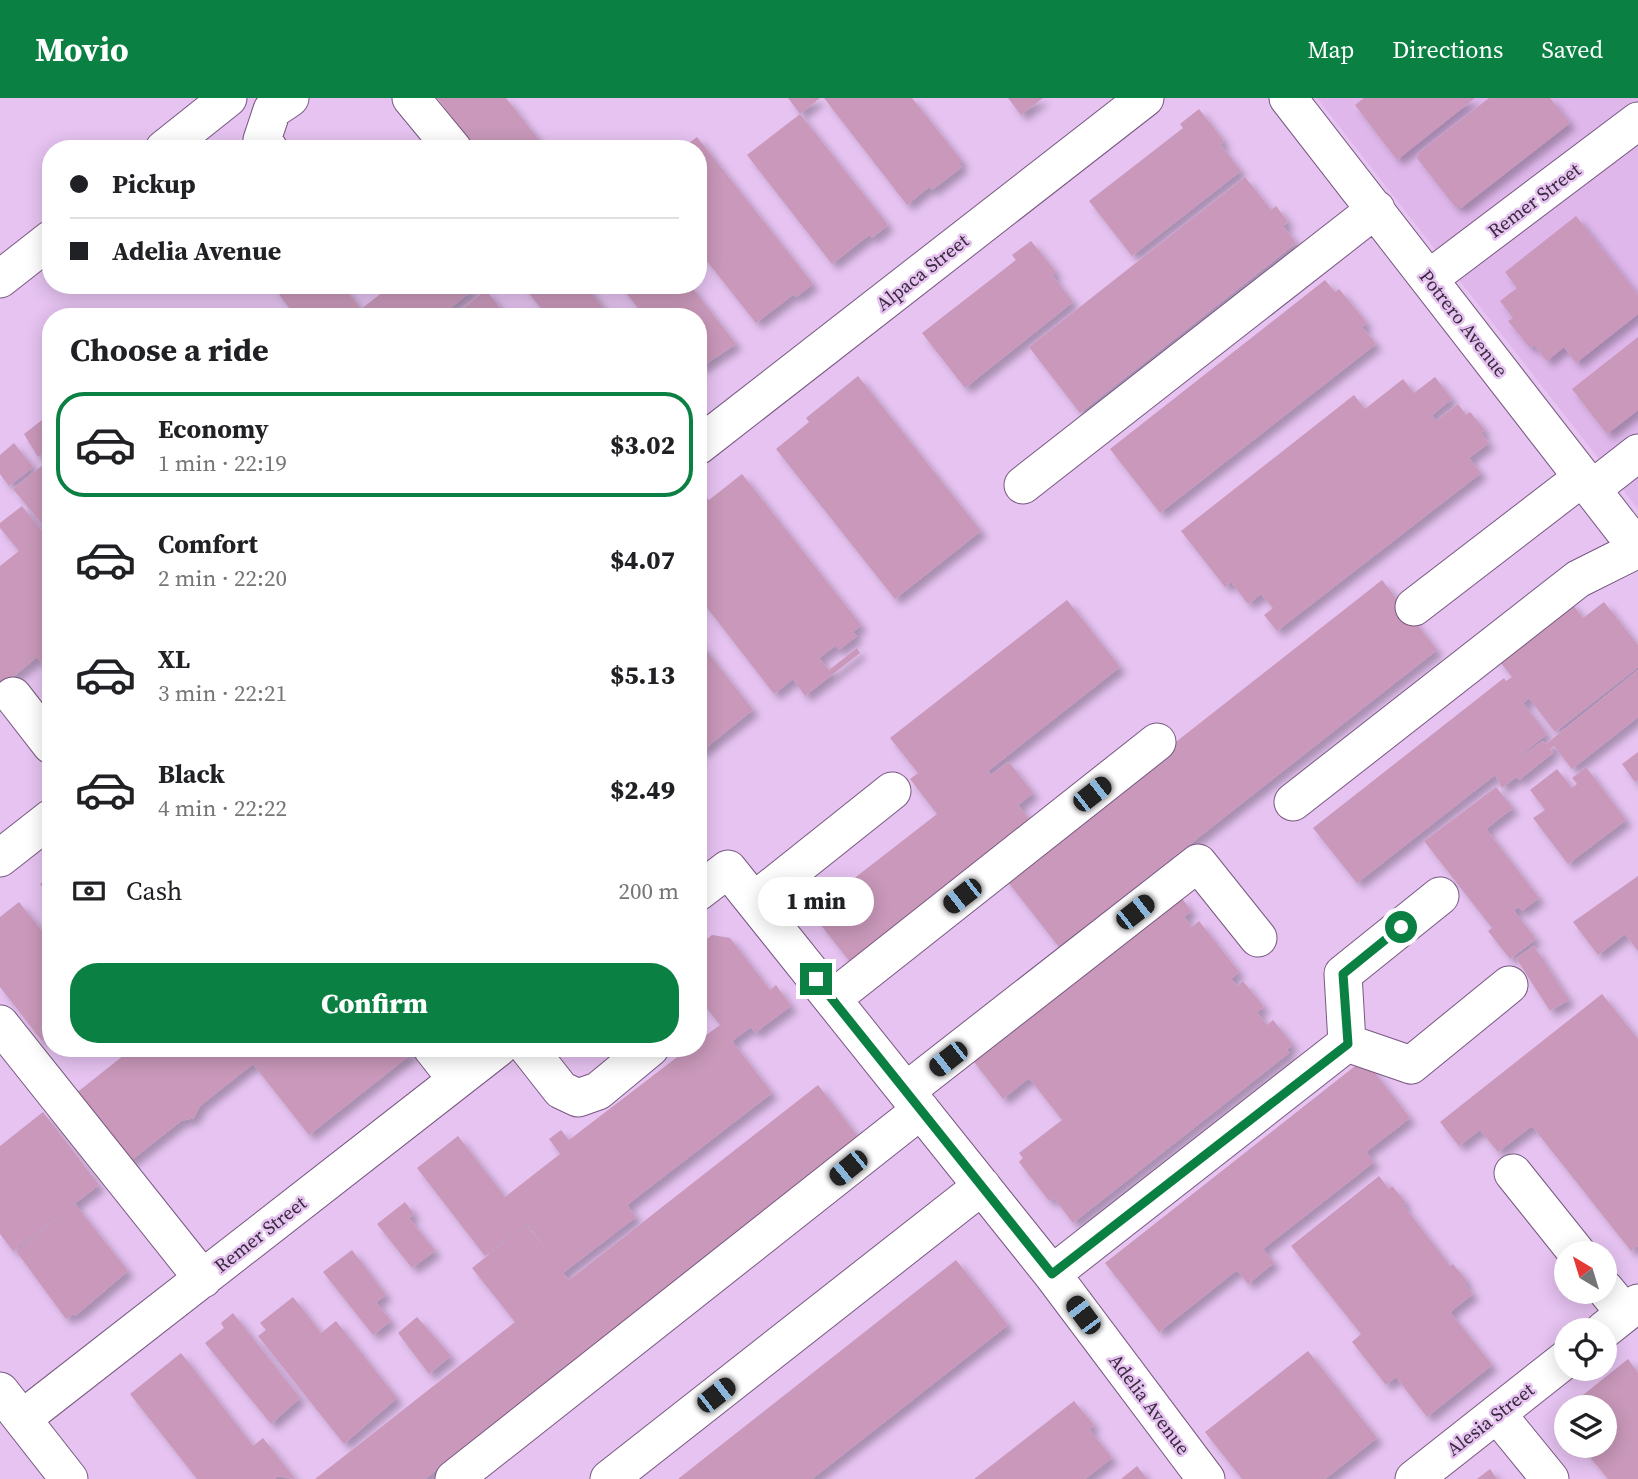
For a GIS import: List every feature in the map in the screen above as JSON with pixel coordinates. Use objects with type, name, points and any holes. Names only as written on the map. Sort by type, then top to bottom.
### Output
[{"type":"street","points":[[175,140],[228,98]]},
{"type":"street","points":[[411,98],[446,140]]},
{"type":"street","name":"Alpaca Street","points":[[707,439],[1145,98]]},
{"type":"street","points":[[262,140],[275,102]]},
{"type":"street","name":"Potrero Avenue","points":[[1302,103],[1376,209],[1638,549]]},
{"type":"street","name":"Remer Street","points":[[1430,278],[1638,121]]},
{"type":"street","points":[[1023,485],[1376,209]]},
{"type":"street","points":[[0,279],[42,246]]},
{"type":"street","points":[[1414,607],[1588,483],[1638,453]]},
{"type":"street","points":[[1293,802],[1578,579],[1638,549]]},
{"type":"street","points":[[13,696],[42,733]]},
{"type":"street","points":[[832,999],[1157,742]]},
{"type":"street","points":[[754,901],[892,791]]},
{"type":"street","points":[[0,858],[42,825]]},
{"type":"street","points":[[454,1479],[1198,863],[1258,938]]},
{"type":"street","name":"Adelia Avenue","points":[[707,885],[728,869],[1052,1274],[1206,1479]]},
{"type":"street","points":[[1348,1044],[1343,974],[1440,896]]},
{"type":"street","points":[[1348,1044],[1411,1065],[1509,985]]},
{"type":"street","points":[[0,1024],[203,1279]]},
{"type":"street","points":[[1052,1274],[1348,1044]]},
{"type":"street","points":[[439,1057],[457,1080]]},
{"type":"street","name":"Remer Street","points":[[11,1405],[203,1279],[486,1057]]},
{"type":"street","points":[[535,1057],[561,1090],[578,1098],[598,1091],[639,1057]]},
{"type":"street","points":[[1513,1173],[1567,1241]]},
{"type":"street","points":[[608,1479],[982,1186]]},
{"type":"street","name":"Alesia Street","points":[[1414,1479],[1554,1369]]},
{"type":"street","points":[[11,1405],[69,1479]]},
{"type":"street","points":[[1497,1414],[1550,1479]]},
{"type":"shaded area","points":[[1317,98],[1638,98],[1638,509]]},
{"type":"building","points":[[437,98],[506,98],[539,140],[470,140]]},
{"type":"building","points":[[788,98],[820,98],[800,114]]},
{"type":"building","points":[[824,98],[912,98],[962,161],[959,164],[962,167],[932,190],[929,187],[907,205]]},
{"type":"building","points":[[1008,98],[1043,98],[1021,115]]},
{"type":"building","points":[[1364,98],[1475,98],[1397,160],[1355,105]]},
{"type":"building","points":[[1489,98],[1550,98],[1570,123],[1461,208],[1459,205],[1456,208],[1417,158],[1418,153]]},
{"type":"building","points":[[1199,109],[1224,141],[1220,144],[1241,171],[1132,256],[1089,201],[1183,128],[1180,124]]},
{"type":"building","points":[[800,114],[888,225],[872,238],[869,235],[832,264],[747,155]]},
{"type":"building","points":[[707,150],[813,284],[796,297],[794,294],[756,323],[707,261]]},
{"type":"building","points":[[1245,177],[1271,210],[1276,206],[1288,222],[1283,226],[1296,243],[1080,413],[1029,347]]},
{"type":"building","points":[[1576,216],[1638,295],[1638,314],[1576,363],[1564,347],[1547,361],[1534,345],[1530,348],[1508,321],[1513,318],[1500,301],[1517,288],[1505,272]]},
{"type":"building","points":[[1031,241],[1056,272],[1052,275],[1073,302],[965,388],[922,333],[1016,260],[1012,255]]},
{"type":"building","points":[[1325,280],[1335,292],[1339,289],[1367,323],[1362,327],[1376,344],[1160,513],[1110,449]]},
{"type":"building","points":[[279,294],[349,294],[360,308],[289,308]]},
{"type":"building","points":[[380,294],[468,294],[450,308],[362,308]]},
{"type":"building","points":[[481,294],[489,294],[500,308],[463,308]]},
{"type":"building","points":[[530,294],[593,294],[603,308],[540,308]]},
{"type":"building","points":[[627,294],[697,294],[736,344],[707,363],[707,308],[638,308]]},
{"type":"building","points":[[1638,337],[1638,410],[1607,434],[1572,389]]},
{"type":"building","points":[[858,376],[981,531],[895,599],[776,449],[809,422],[806,418]]},
{"type":"building","points":[[1435,377],[1452,399],[1432,415],[1436,421],[1458,404],[1466,415],[1470,412],[1485,430],[1481,433],[1489,443],[1469,458],[1481,473],[1277,631],[1264,615],[1273,608],[1261,594],[1248,604],[1231,582],[1225,587],[1181,531],[1354,395],[1365,409],[1403,379],[1414,393]]},
{"type":"building","points":[[42,420],[42,456],[38,457],[24,434]]},
{"type":"building","points":[[14,443],[33,467],[9,486],[0,474],[0,455]]},
{"type":"building","points":[[42,466],[42,524],[13,489]]},
{"type":"building","points":[[742,474],[861,625],[853,632],[857,636],[839,650],[835,646],[819,658],[829,670],[857,648],[860,653],[805,696],[793,679],[774,694],[707,608],[707,498],[709,500]]},
{"type":"building","points":[[22,506],[42,531],[42,663],[37,657],[7,682],[0,695],[0,566],[19,551],[0,528],[0,523]]},
{"type":"building","points":[[1382,580],[1437,650],[1059,947],[1004,877]]},
{"type":"building","points":[[1067,600],[1120,667],[988,771],[991,775],[1009,762],[1033,793],[1018,805],[1031,821],[854,967],[820,924],[825,920],[816,908],[937,814],[910,779],[918,773],[890,738]]},
{"type":"building","points":[[1570,601],[1583,618],[1604,602],[1638,645],[1638,667],[1555,732],[1529,698],[1523,703],[1547,734],[1507,766],[1543,741],[1546,744],[1638,670],[1638,717],[1572,769],[1554,746],[1550,749],[1553,753],[1519,780],[1516,777],[1502,788],[1495,775],[1357,883],[1313,828],[1504,678],[1506,681],[1512,677],[1497,658]]},
{"type":"building","points":[[707,651],[753,710],[707,747]]},
{"type":"building","points":[[1638,752],[1638,780],[1635,782],[1622,764]]},
{"type":"building","points":[[1586,767],[1626,820],[1568,864],[1533,818],[1545,810],[1530,790],[1557,769],[1572,788],[1577,784],[1572,778]]},
{"type":"building","points":[[1496,787],[1513,808],[1486,829],[1539,898],[1522,911],[1518,907],[1514,911],[1536,939],[1510,959],[1488,931],[1492,928],[1424,841]]},
{"type":"building","points":[[1638,876],[1638,951],[1625,934],[1598,955],[1573,922]]},
{"type":"building","points":[[1181,897],[1191,911],[1184,917],[1192,927],[1199,921],[1239,972],[1231,979],[1237,986],[1243,981],[1264,1007],[1257,1012],[1267,1025],[1273,1020],[1293,1045],[1287,1049],[1289,1053],[1073,1223],[1054,1198],[1049,1201],[1019,1162],[1023,1158],[1019,1153],[1062,1120],[1029,1078],[1003,1099],[971,1058]]},
{"type":"building","points":[[19,902],[42,931],[42,1041],[0,987],[0,917]]},
{"type":"building","points":[[712,935],[730,938],[770,990],[776,985],[791,1006],[755,1033],[751,1027],[732,1041],[772,1093],[627,1205],[636,1217],[563,1273],[569,1280],[818,1085],[859,1138],[425,1479],[315,1479],[515,1322],[472,1268],[526,1225],[549,1253],[527,1224],[530,1221],[485,1256],[417,1168],[458,1136],[505,1197],[560,1154],[549,1139],[561,1130],[569,1140],[677,1057],[707,1057],[707,1034],[720,1025],[707,1008],[707,939]]},
{"type":"building","points":[[1534,946],[1569,1000],[1550,1011],[1516,958]]},
{"type":"building","points":[[1602,994],[1638,1039],[1638,1246],[1631,1251],[1532,1126],[1498,1152],[1480,1130],[1459,1146],[1440,1122]]},
{"type":"building","points":[[122,1057],[408,1057],[309,1135],[253,1064],[200,1106],[194,1118],[181,1121],[128,1163],[75,1094]]},
{"type":"building","points":[[1364,1059],[1410,1118],[1366,1152],[1374,1162],[1263,1249],[1274,1263],[1248,1284],[1237,1270],[1159,1332],[1105,1263]]},
{"type":"building","points":[[43,1112],[99,1185],[13,1251],[0,1234],[0,1146]]},
{"type":"building","points":[[1379,1176],[1389,1189],[1392,1186],[1406,1203],[1403,1205],[1450,1266],[1453,1264],[1467,1281],[1464,1283],[1473,1294],[1450,1312],[1492,1365],[1427,1417],[1396,1377],[1386,1385],[1352,1342],[1361,1334],[1291,1246]]},
{"type":"building","points":[[405,1202],[414,1214],[409,1218],[435,1251],[412,1268],[377,1224]]},
{"type":"building","points":[[75,1204],[128,1271],[75,1316],[73,1314],[66,1319],[16,1251]]},
{"type":"building","points":[[352,1250],[386,1295],[376,1302],[391,1321],[373,1335],[323,1272]]},
{"type":"building","points":[[956,1260],[1008,1325],[812,1479],[678,1479]]},
{"type":"building","points":[[293,1297],[321,1333],[336,1321],[397,1398],[344,1444],[258,1336],[266,1330],[260,1323]]},
{"type":"building","points":[[233,1313],[300,1398],[271,1424],[205,1343],[224,1328],[221,1323]]},
{"type":"building","points":[[417,1317],[451,1356],[429,1374],[398,1333]]},
{"type":"building","points":[[1308,1351],[1377,1438],[1325,1479],[1242,1479],[1205,1432]]},
{"type":"building","points":[[181,1353],[253,1446],[263,1438],[295,1479],[278,1476],[275,1479],[197,1479],[130,1394]]},
{"type":"building","points":[[1628,1359],[1638,1373],[1638,1479],[1608,1479],[1591,1458],[1617,1458],[1617,1395],[1583,1395],[1600,1381],[1617,1381],[1617,1368]]},
{"type":"building","points":[[1074,1401],[1094,1425],[1089,1429],[1112,1458],[1085,1479],[974,1479]]},
{"type":"building","points":[[1137,1466],[1147,1479],[1121,1479]]},
{"type":"building","points":[[1490,1469],[1497,1479],[1477,1479]]},
{"type":"route","points":[[816,979],[1052,1274],[1348,1044],[1343,974],[1401,927]]}]
